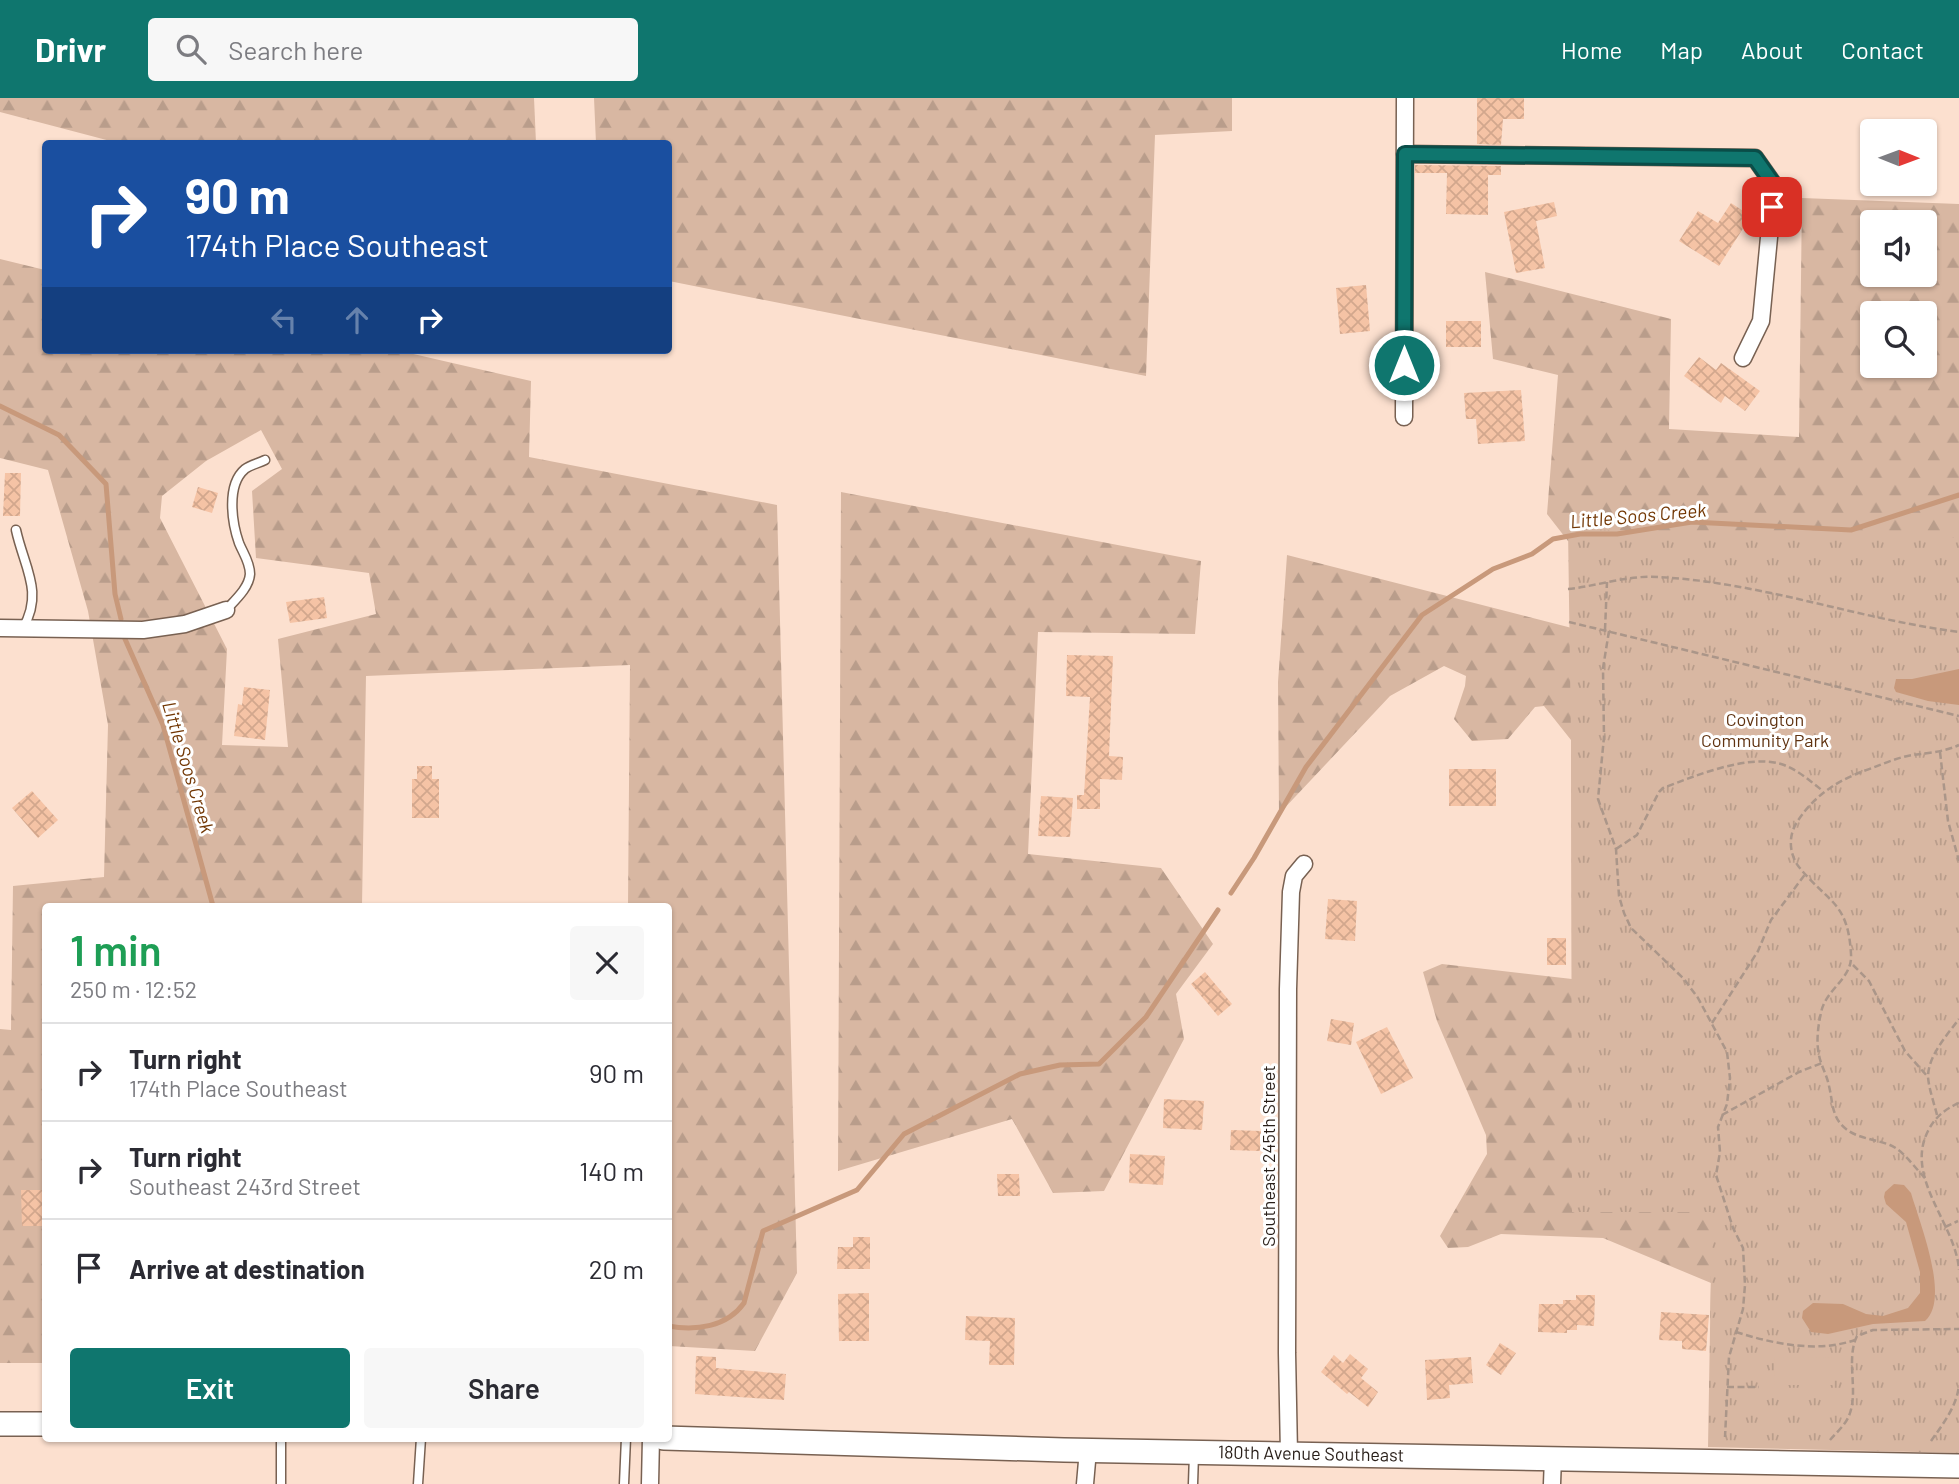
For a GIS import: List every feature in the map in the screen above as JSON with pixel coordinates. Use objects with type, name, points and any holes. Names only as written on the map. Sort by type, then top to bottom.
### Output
[{"type":"street","points":[[1404,417],[1405,98]]},
{"type":"street","points":[[1405,154],[1755,158],[1774,185],[1761,321],[1743,358]]},
{"type":"street","points":[[0,628],[143,630],[186,624],[226,610]]},
{"type":"street","name":"Southeast 245th Street","points":[[1289,1454],[1288,976],[1291,892],[1294,876],[1304,864]]},
{"type":"street","points":[[0,1424],[42,1424]]},
{"type":"street","name":"180th Avenue Southeast","points":[[672,1438],[1088,1450],[1959,1466]]},
{"type":"street","points":[[650,1484],[651,1442]]},
{"type":"street","points":[[1085,1484],[1088,1450]]},
{"type":"street","points":[[1552,1484],[1553,1457]]},
{"type":"lane","points":[[226,610],[243,590],[250,576],[249,563],[233,524],[231,504],[244,470],[265,460]]},
{"type":"lane","points":[[16,530],[34,594],[33,606],[23,628]]},
{"type":"lane","points":[[281,1442],[281,1484]]},
{"type":"lane","points":[[418,1484],[421,1442]]},
{"type":"lane","points":[[624,1484],[626,1442]]},
{"type":"lane","points":[[1193,1484],[1194,1451]]},
{"type":"path","points":[[1568,589],[1641,576],[1732,585],[1912,626],[1959,632]]},
{"type":"path","points":[[1607,582],[1607,631],[1603,668],[1604,737],[1598,799],[1616,849],[1619,896],[1631,928],[1684,979],[1698,998],[1727,1052],[1730,1078],[1727,1104],[1717,1127],[1720,1152],[1716,1174],[1743,1248],[1745,1264],[1743,1309],[1729,1357],[1725,1437]]},
{"type":"path","points":[[1569,622],[1959,716]]},
{"type":"path","points":[[1925,1178],[1895,1148],[1863,1138],[1843,1126],[1832,1111],[1818,1038],[1825,1000],[1848,973],[1852,963],[1846,920],[1841,910],[1805,873],[1792,853],[1791,840],[1794,828],[1806,808],[1822,791],[1850,776],[1893,760],[1959,746]]},
{"type":"path","points":[[1940,752],[1948,821],[1959,861]]},
{"type":"path","points":[[1616,849],[1637,835],[1663,788],[1717,769],[1767,761],[1797,771],[1822,791]]},
{"type":"path","points":[[1712,1023],[1758,951],[1771,920],[1805,873]]},
{"type":"path","points":[[1852,963],[1869,981],[1905,1051],[1928,1077]]},
{"type":"path","points":[[1937,1117],[1928,1077],[1930,1066],[1939,1046],[1959,1019]]},
{"type":"path","points":[[1722,1115],[1798,1072],[1822,1063]]},
{"type":"path","points":[[1959,1103],[1937,1117],[1925,1136],[1922,1165],[1959,1261],[1959,1270]]},
{"type":"path","points":[[1945,1227],[1958,1221]]},
{"type":"path","points":[[1953,1246],[1959,1243]]},
{"type":"path","points":[[1736,1332],[1780,1345],[1840,1345],[1873,1330],[1959,1329]]},
{"type":"path","points":[[1830,1440],[1848,1419],[1851,1410],[1852,1348],[1855,1339]]},
{"type":"path","points":[[1931,1441],[1947,1418],[1959,1385]]},
{"type":"path","points":[[1727,1387],[1759,1387]]},
{"type":"green space","points":[[0,98],[534,98],[536,140],[107,140],[0,112]]},
{"type":"green space","points":[[594,98],[1232,98],[1232,131],[1155,135],[1146,376],[672,282],[672,140],[596,140]]},
{"type":"green space","points":[[1802,198],[1959,204],[1959,604],[1568,541],[1547,514],[1558,375],[1493,359],[1485,272],[1671,319],[1669,429],[1799,437]]},
{"type":"green space","points":[[0,259],[42,269],[42,354],[413,354],[531,381],[529,457],[777,505],[797,1273],[755,1351],[672,1346],[672,903],[628,903],[630,665],[366,676],[362,903],[42,903],[42,1363],[0,1363],[0,1029],[11,1030],[13,886],[104,877],[108,725],[88,611],[48,470],[0,458]],"holes":[[[261,430],[282,469],[252,491],[256,558],[369,573],[376,614],[278,639],[288,747],[222,745],[227,649],[160,518],[162,496],[206,461]]]},
{"type":"green space","points":[[841,492],[1201,561],[1195,634],[1038,632],[1028,854],[1161,868],[1213,944],[1176,994],[1184,1039],[1104,1191],[1053,1193],[1012,1119],[838,1171]]},
{"type":"green space","name":"Covington Community Park","points":[[1568,529],[1959,538],[1959,1453],[1708,1447],[1712,1212],[1572,1212]]},
{"type":"green space","points":[[1287,555],[1568,627],[1634,649],[1959,726],[1710,1321],[1711,1283],[1603,1238],[1501,1234],[1468,1247],[1448,1248],[1440,1236],[1487,1154],[1486,1135],[1437,1021],[1423,972],[1442,964],[1572,979],[1571,740],[1544,706],[1535,707],[1508,739],[1472,741],[1454,719],[1466,676],[1444,666],[1390,696],[1279,814],[1278,682]]},
{"type":"green space","points":[[1775,1357],[1833,1358],[1833,1385],[1774,1385]]},
{"type":"shaded area","points":[[1959,669],[1959,705],[1928,701],[1896,692],[1894,688],[1896,679],[1912,679]]},
{"type":"shaded area","points":[[1894,1184],[1904,1185],[1911,1193],[1926,1240],[1934,1278],[1935,1296],[1932,1310],[1925,1321],[1873,1324],[1828,1334],[1811,1332],[1802,1318],[1803,1311],[1813,1303],[1843,1304],[1866,1314],[1883,1316],[1908,1308],[1920,1293],[1920,1272],[1906,1222],[1886,1204],[1884,1197],[1885,1192]]},
{"type":"building","points":[[1477,98],[1524,98],[1524,119],[1503,119],[1501,145],[1477,144]]},
{"type":"building","points":[[1415,165],[1501,166],[1501,175],[1488,175],[1488,215],[1446,214],[1447,173],[1415,173]]},
{"type":"building","points":[[1554,202],[1557,216],[1536,221],[1545,268],[1516,273],[1504,212]]},
{"type":"building","points":[[1731,203],[1751,216],[1719,266],[1679,241],[1698,211],[1718,223]]},
{"type":"building","points":[[1366,285],[1370,331],[1340,334],[1336,288]]},
{"type":"building","points":[[1446,321],[1481,321],[1481,347],[1446,347]]},
{"type":"building","points":[[1699,357],[1716,370],[1721,363],[1760,391],[1745,411],[1725,396],[1721,403],[1684,376]]},
{"type":"building","points":[[1521,390],[1525,441],[1478,444],[1476,419],[1466,419],[1464,393]]},
{"type":"building","points":[[5,473],[21,473],[20,516],[3,516]]},
{"type":"building","points":[[198,487],[218,493],[212,513],[192,507]]},
{"type":"building","points":[[324,597],[327,618],[290,623],[286,602]]},
{"type":"building","points":[[1067,655],[1113,656],[1109,756],[1123,757],[1122,780],[1100,779],[1100,809],[1077,809],[1077,795],[1084,795],[1090,697],[1066,696]]},
{"type":"building","points":[[244,687],[270,690],[265,740],[234,736],[238,704],[242,705]]},
{"type":"building","points":[[417,766],[432,766],[432,779],[439,779],[439,818],[412,818],[412,779],[417,779]]},
{"type":"building","points":[[1449,769],[1496,769],[1496,806],[1449,806]]},
{"type":"building","points":[[32,791],[58,820],[38,838],[12,808]]},
{"type":"building","points":[[1041,796],[1073,798],[1070,837],[1038,836]]},
{"type":"building","points":[[1328,899],[1357,901],[1355,941],[1325,939]]},
{"type":"building","points":[[1547,938],[1566,938],[1566,965],[1547,965]]},
{"type":"building","points":[[1205,972],[1232,1004],[1218,1016],[1191,984]]},
{"type":"building","points":[[1331,1019],[1354,1023],[1351,1045],[1327,1041]]},
{"type":"building","points":[[1387,1027],[1413,1078],[1381,1094],[1356,1042]]},
{"type":"building","points":[[1164,1099],[1204,1101],[1202,1130],[1163,1128]]},
{"type":"building","points":[[1231,1130],[1261,1131],[1260,1151],[1230,1150]]},
{"type":"building","points":[[1130,1154],[1165,1156],[1163,1185],[1129,1183]]},
{"type":"building","points":[[997,1174],[1019,1174],[1020,1196],[998,1196]]},
{"type":"building","points":[[21,1190],[42,1190],[42,1226],[22,1226]]},
{"type":"building","points":[[853,1237],[870,1237],[870,1269],[837,1269],[838,1247],[853,1247]]},
{"type":"building","points":[[869,1293],[869,1341],[839,1341],[838,1294]]},
{"type":"building","points":[[1576,1295],[1595,1295],[1594,1326],[1577,1325],[1577,1330],[1567,1330],[1567,1333],[1538,1332],[1539,1304],[1563,1304],[1563,1300],[1576,1300]]},
{"type":"building","points":[[1661,1312],[1709,1315],[1706,1351],[1682,1349],[1682,1341],[1659,1340]]},
{"type":"building","points":[[966,1316],[1015,1318],[1014,1365],[989,1365],[990,1341],[965,1340]]},
{"type":"building","points":[[1500,1343],[1516,1353],[1501,1375],[1486,1365]]},
{"type":"building","points":[[1350,1354],[1368,1369],[1361,1378],[1378,1392],[1368,1407],[1349,1392],[1347,1394],[1321,1372],[1334,1355],[1343,1363]]},
{"type":"building","points":[[696,1356],[716,1357],[716,1368],[786,1374],[784,1400],[695,1394]]},
{"type":"building","points":[[1471,1357],[1473,1383],[1449,1385],[1450,1398],[1427,1400],[1425,1360]]},
{"type":"waterway","name":"Little Soos Creek","points":[[0,406],[59,435],[106,484],[115,594],[121,619]]},
{"type":"waterway","name":"Little Soos Creek","points":[[1231,893],[1306,767],[1422,615],[1493,569],[1532,554],[1553,539],[1580,534],[1617,534],[1692,522],[1851,530],[1959,495]]},
{"type":"waterway","name":"Little Soos Creek","points":[[125,639],[163,725],[212,903]]},
{"type":"waterway","name":"Little Soos Creek","points":[[672,1326],[689,1328],[710,1325],[737,1311],[744,1303],[763,1231],[857,1190],[904,1134],[1020,1074],[1060,1065],[1099,1064],[1146,1017],[1218,910]]},
{"type":"route","points":[[1404,365],[1405,154],[1755,158],[1774,185],[1772,207]]}]
